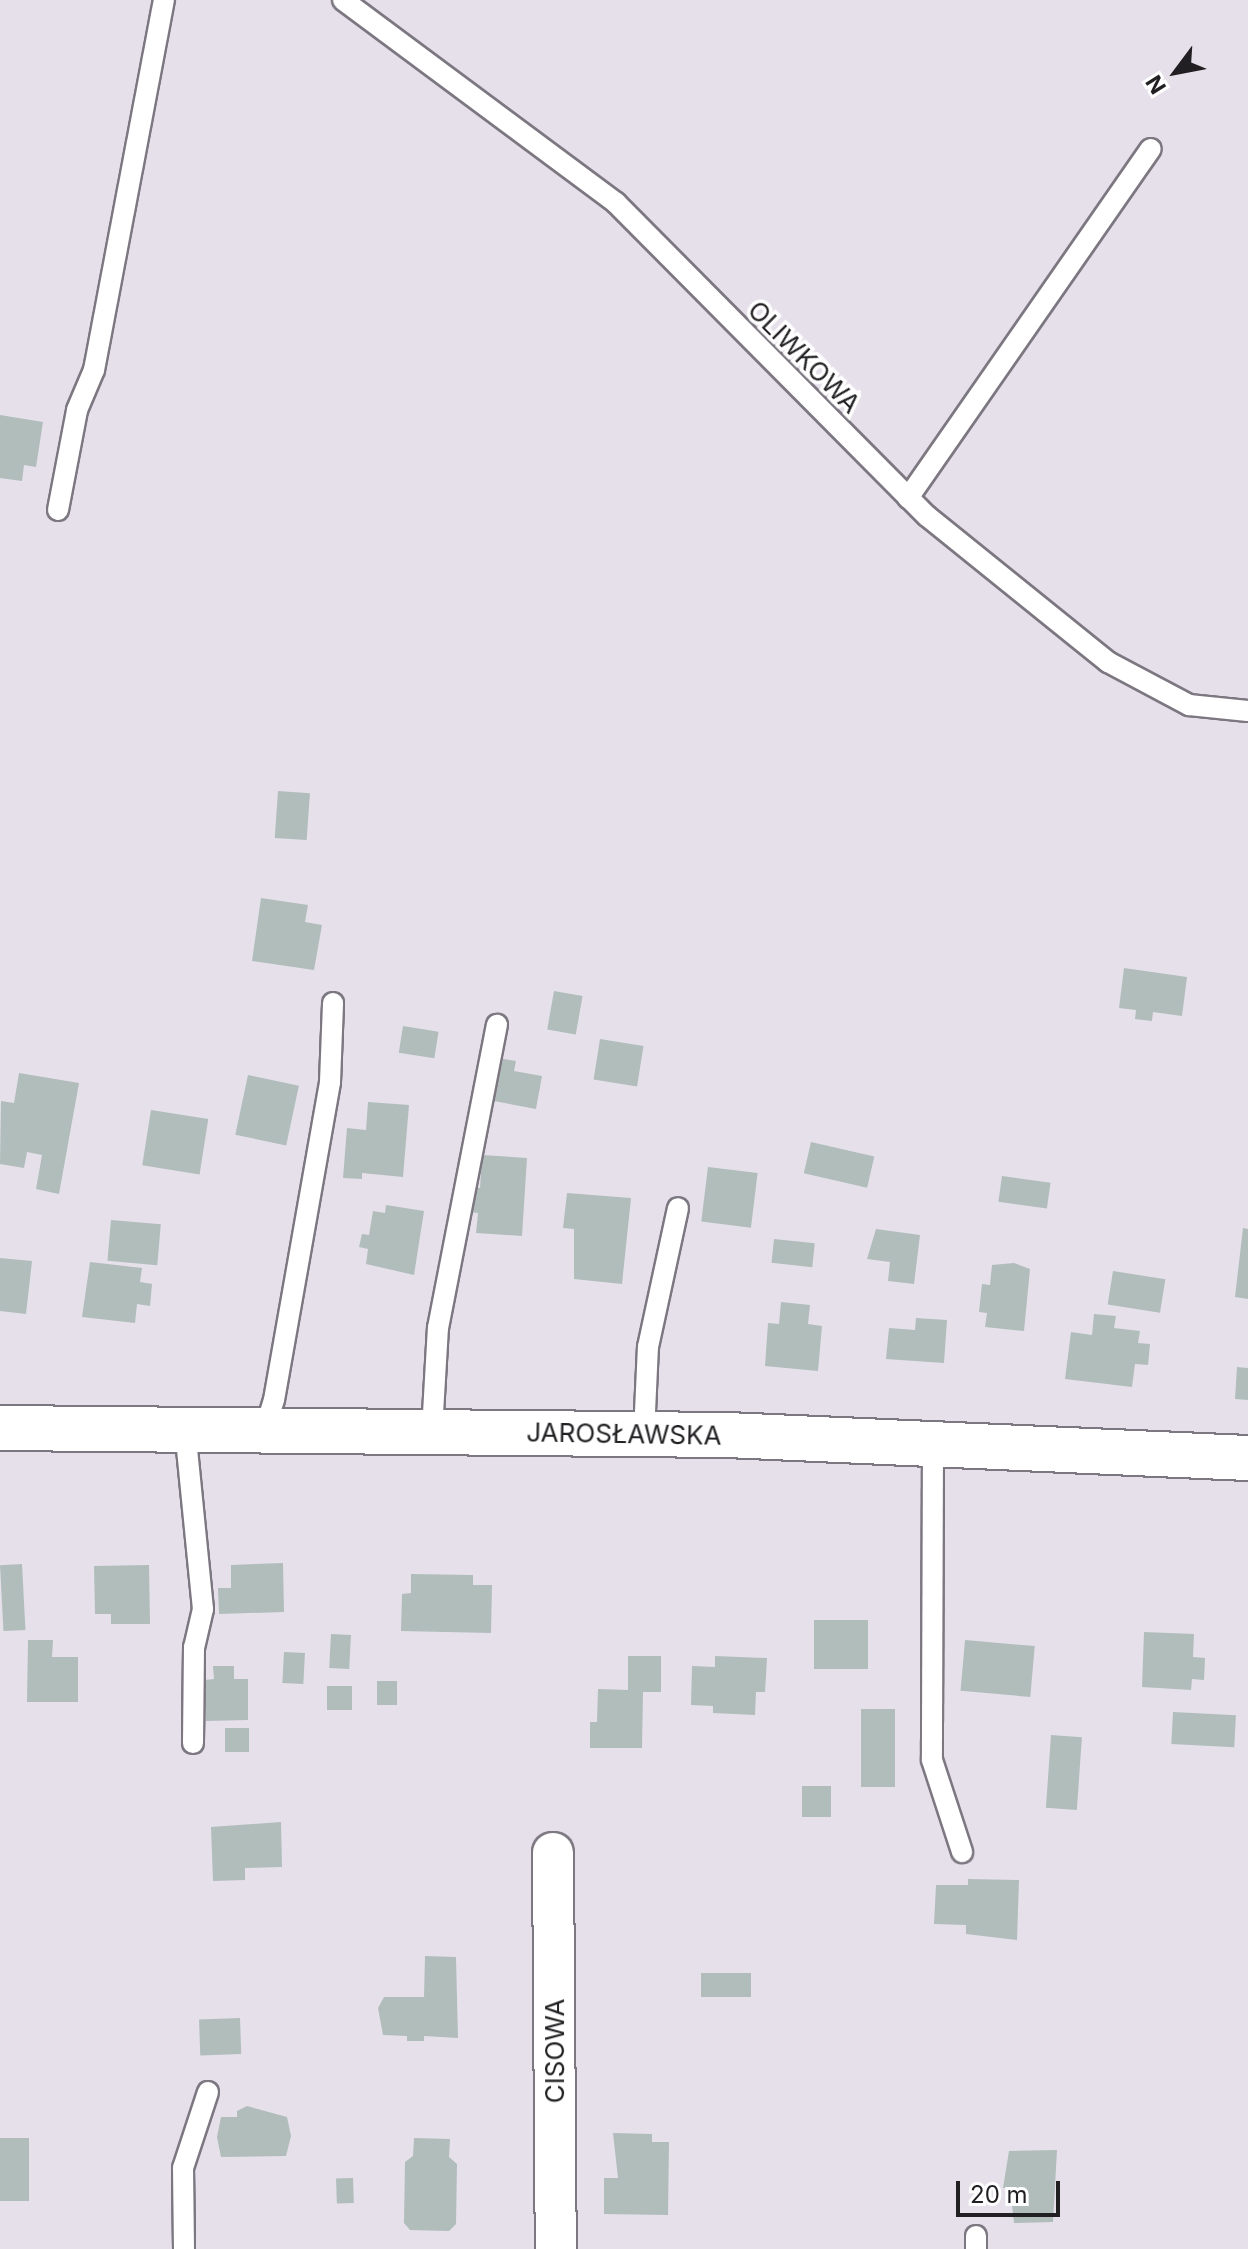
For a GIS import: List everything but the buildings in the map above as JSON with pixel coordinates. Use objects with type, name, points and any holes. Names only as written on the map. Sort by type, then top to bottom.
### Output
[{"type":"main road","name":"JAROSŁAWSKA","points":[[0,1428],[644,1434],[1248,1458]]},
{"type":"street","name":"CISOWA","points":[[553,1853],[556,2249]]},
{"type":"lane","points":[[58,510],[77,410],[94,370],[164,0]]},
{"type":"lane","name":"OLIWKOWA","points":[[343,0],[616,203],[908,498],[1108,662],[1189,705],[1248,711]]},
{"type":"lane","points":[[908,498],[1151,149]]},
{"type":"lane","points":[[265,1429],[274,1400],[330,1082],[333,1003]]},
{"type":"lane","points":[[432,1431],[438,1328],[497,1025]]},
{"type":"lane","points":[[644,1434],[648,1347],[678,1208]]},
{"type":"lane","points":[[185,1429],[203,1609],[194,1647],[193,1743]]},
{"type":"lane","points":[[933,1445],[932,1760],[962,1852]]},
{"type":"lane","points":[[184,2249],[183,2168],[208,2092]]}]
